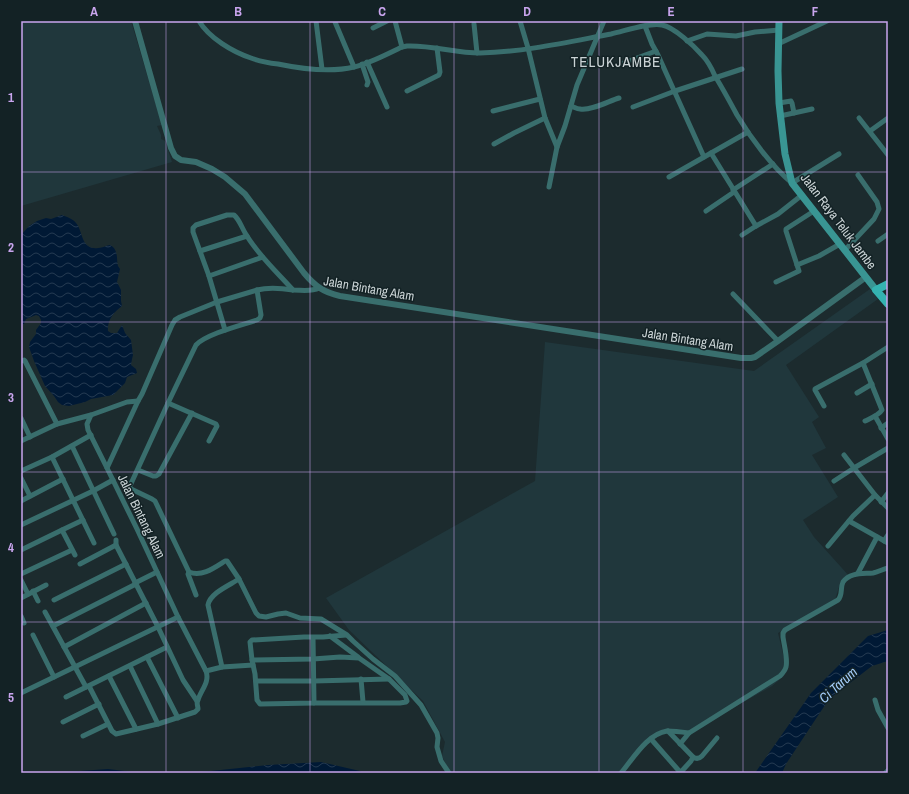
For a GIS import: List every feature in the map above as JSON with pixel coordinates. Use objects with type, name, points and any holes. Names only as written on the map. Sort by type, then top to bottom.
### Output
[{"type":"main road","name":"Jalan Raya Teluk Jambe","points":[[779,21],[778,103],[785,158],[792,183],[866,277],[882,292]]},
{"type":"main road","points":[[888,284],[882,292],[888,304]]},
{"type":"street","points":[[135,21],[171,148],[175,156],[181,160],[196,162],[212,169],[225,177],[244,194],[304,273],[319,288]]},
{"type":"street","points":[[199,21],[206,31],[214,38],[238,53],[285,66],[311,69],[354,67],[402,47],[412,46],[477,53],[528,48],[660,24],[668,26],[703,56],[709,64],[737,116],[748,132],[784,177],[792,183],[840,154]]},
{"type":"street","points":[[316,21],[322,69]]},
{"type":"street","points":[[373,28],[387,21]]},
{"type":"street","points":[[396,21],[402,47]]},
{"type":"street","points":[[520,21],[545,118],[557,147]]},
{"type":"street","points":[[549,187],[557,147],[577,85],[604,21]]},
{"type":"street","points":[[778,44],[827,21]]},
{"type":"street","points":[[334,22],[354,67]]},
{"type":"street","points":[[474,24],[477,53]]},
{"type":"street","points":[[645,26],[704,157]]},
{"type":"street","points":[[687,41],[707,34],[736,36],[755,32],[779,30]]},
{"type":"street","points":[[407,91],[439,75],[440,72],[437,48]]},
{"type":"street","points":[[618,65],[656,51]]},
{"type":"street","points":[[364,63],[368,85]]},
{"type":"street","points":[[364,63],[387,107]]},
{"type":"street","points":[[633,107],[675,91],[742,69]]},
{"type":"street","points":[[571,106],[584,109],[619,98]]},
{"type":"street","points":[[493,111],[540,99]]},
{"type":"street","points":[[778,103],[791,101],[794,113]]},
{"type":"street","points":[[780,116],[812,109]]},
{"type":"street","points":[[494,144],[545,118]]},
{"type":"street","points":[[859,118],[888,155]]},
{"type":"street","points":[[870,131],[888,118]]},
{"type":"street","points":[[669,177],[748,132]]},
{"type":"street","points":[[711,153],[756,226]]},
{"type":"street","points":[[706,211],[773,164]]},
{"type":"street","points":[[845,250],[874,218],[880,209],[877,202],[858,176]]},
{"type":"street","points":[[742,235],[778,214],[802,195]]},
{"type":"street","points":[[776,282],[798,272],[799,270],[786,229],[814,211]]},
{"type":"street","points":[[225,330],[209,276],[193,232],[193,228],[196,225],[227,214],[234,215],[247,236],[263,257],[293,290]]},
{"type":"street","points":[[878,241],[888,234]]},
{"type":"street","points":[[200,251],[247,236]]},
{"type":"street","points":[[797,265],[819,256],[840,244]]},
{"type":"street","points":[[209,276],[263,257]]},
{"type":"street","name":"Jalan Bintang Alam","points":[[206,671],[178,617],[107,468],[175,320],[180,317],[217,302],[257,290],[268,289],[302,291],[319,288],[330,294],[340,296],[741,358],[754,358],[866,277]]},
{"type":"street","points":[[196,595],[188,574],[189,572],[153,500],[129,488],[196,345],[200,341],[225,330],[260,318],[261,315],[257,290]]},
{"type":"street","points":[[733,294],[778,342]]},
{"type":"street","points":[[824,406],[815,389],[863,363],[888,347]]},
{"type":"street","points":[[21,361],[25,361],[57,424]]},
{"type":"street","points":[[863,363],[882,410],[882,412],[865,421]]},
{"type":"street","points":[[858,392],[872,384]]},
{"type":"street","points":[[21,442],[57,424],[127,402],[138,401]]},
{"type":"street","points":[[168,403],[217,425],[209,441]]},
{"type":"street","points":[[138,470],[153,476],[159,474],[192,413]]},
{"type":"street","points":[[91,414],[87,424],[88,430],[107,468]]},
{"type":"street","points":[[874,416],[888,439]]},
{"type":"street","points":[[21,418],[30,437]]},
{"type":"street","points":[[881,428],[888,423]]},
{"type":"street","points":[[21,471],[52,457],[91,436]]},
{"type":"street","points":[[72,446],[114,534]]},
{"type":"street","points":[[834,481],[888,448]]},
{"type":"street","points":[[844,455],[875,495],[888,508]]},
{"type":"street","points":[[52,457],[94,543]]},
{"type":"street","points":[[21,478],[30,496]]},
{"type":"street","points":[[21,501],[63,479]]},
{"type":"street","points":[[21,525],[113,480]]},
{"type":"street","points":[[881,502],[888,493]]},
{"type":"street","points":[[828,546],[860,509],[875,495]]},
{"type":"street","points":[[21,550],[83,520]]},
{"type":"street","points":[[849,521],[886,542],[888,535]]},
{"type":"street","points":[[62,530],[75,555]]},
{"type":"street","points":[[858,573],[877,537]]},
{"type":"street","points":[[45,612],[75,668],[99,704],[114,733],[116,734],[158,724],[195,712],[198,709],[197,701],[183,680],[116,543],[80,564]]},
{"type":"street","points":[[21,574],[72,550]]},
{"type":"street","points":[[189,572],[203,573],[227,561],[239,579],[256,613],[259,616],[266,617],[286,613],[300,618],[318,618],[324,620],[346,635],[395,676],[421,705],[437,733],[437,747],[441,761],[449,773]]},
{"type":"street","points":[[54,600],[126,564]]},
{"type":"street","points":[[680,744],[689,733],[780,676],[784,672],[786,662],[783,633],[785,630],[838,600],[841,595],[844,582],[849,577],[858,573],[872,573],[888,568]]},
{"type":"street","points":[[53,626],[157,572]]},
{"type":"street","points":[[222,667],[208,602],[215,594],[239,579]]},
{"type":"street","points":[[21,580],[38,601]]},
{"type":"street","points":[[21,598],[46,585]]},
{"type":"street","points":[[64,646],[146,603]]},
{"type":"street","points":[[21,616],[24,623]]},
{"type":"street","points":[[21,694],[178,617]]},
{"type":"street","points":[[32,635],[54,677]]},
{"type":"street","points":[[330,636],[389,679],[406,695],[406,702],[314,702],[260,704],[258,702],[250,642],[252,640],[346,635]]},
{"type":"street","points":[[313,637],[314,702]]},
{"type":"street","points":[[66,697],[167,647]]},
{"type":"street","points":[[148,657],[178,718]]},
{"type":"street","points":[[197,701],[207,679],[206,671],[252,662],[340,657],[359,658]]},
{"type":"street","points":[[130,666],[158,724]]},
{"type":"street","points":[[108,676],[136,729]]},
{"type":"street","points":[[361,679],[363,702]]},
{"type":"street","points":[[256,681],[389,679]]},
{"type":"street","points":[[875,700],[878,710],[888,728]]},
{"type":"street","points":[[63,722],[99,704]]},
{"type":"street","points":[[83,736],[108,724]]},
{"type":"street","points":[[621,773],[644,744],[659,734],[668,731],[689,733]]},
{"type":"street","points":[[668,731],[695,758],[700,758],[717,738]]},
{"type":"street","points":[[651,739],[680,773],[693,757]]},
{"type":"shaded area","points":[[21,21],[131,21],[162,125],[157,126],[161,139],[165,141],[172,162],[21,206]]},
{"type":"shaded area","points":[[870,289],[878,299],[786,365],[819,417],[812,422],[826,448],[812,455],[838,497],[803,520],[814,537],[850,577],[840,584],[835,600],[778,633],[786,666],[784,676],[772,686],[692,731],[670,729],[646,744],[621,773],[450,773],[442,756],[445,742],[423,701],[349,630],[326,598],[535,481],[545,342],[754,371]]},
{"type":"water","points":[[62,215],[72,219],[76,223],[84,242],[90,247],[98,248],[110,245],[115,249],[118,266],[120,269],[117,282],[121,290],[122,306],[112,317],[109,323],[108,331],[111,333],[117,333],[122,325],[125,333],[131,340],[133,355],[131,365],[136,369],[137,373],[127,377],[125,383],[113,395],[91,399],[69,406],[62,405],[58,402],[45,386],[29,347],[30,342],[36,334],[36,330],[41,323],[39,316],[36,315],[26,319],[24,324],[21,325],[21,235],[29,226],[37,221],[46,218],[51,219]]},
{"type":"water","name":"Ci Tarum","points":[[888,630],[888,661],[872,666],[829,699],[786,764],[782,773],[755,773],[811,693],[868,636]]},
{"type":"water","points":[[321,762],[360,771],[362,773],[192,773],[268,765]]},
{"type":"water","points":[[108,769],[141,773],[51,773]]},
{"type":"district","name":"TELUKJAMBE","points":[[616,62]]}]
